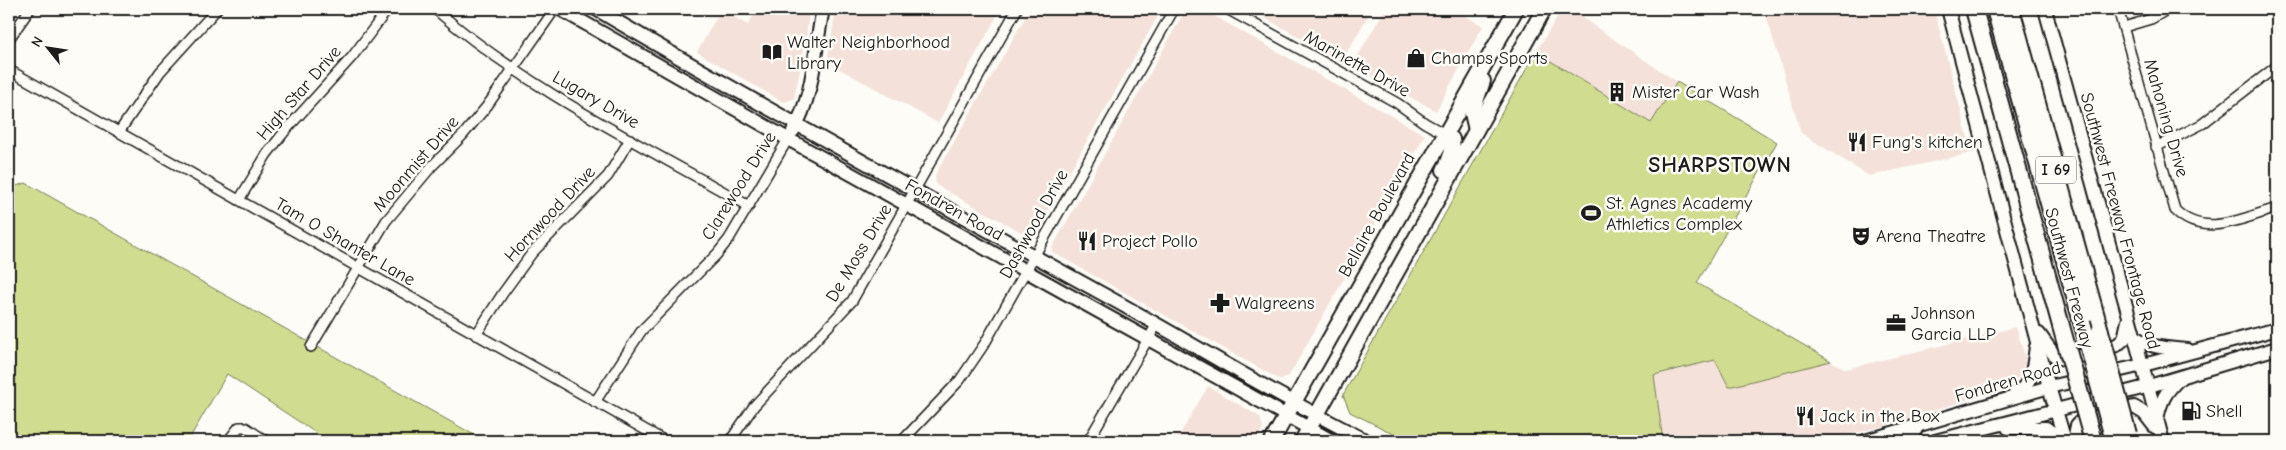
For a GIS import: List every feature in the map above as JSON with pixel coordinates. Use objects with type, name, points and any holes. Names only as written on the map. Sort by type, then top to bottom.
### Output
[{"type":"highway","name":"Southwest Freeway","points":[[1974,9],[2093,441]]},
{"type":"highway","points":[[1995,9],[2082,322],[2124,439]]},
{"type":"highway","name":"Southwest Freeway","points":[[2011,9],[2100,331],[2124,439]]},
{"type":"main road","name":"Fondren Road","points":[[560,9],[788,139],[1027,270],[1286,416],[1306,436],[1332,441]]},
{"type":"main road","name":"Fondren Road","points":[[596,9],[797,124],[1157,324],[1316,416],[1367,441]]},
{"type":"main road","name":"Clarewood Drive","points":[[788,139],[806,106],[812,83],[824,9]]},
{"type":"main road","name":"Bellaire Boulevard","points":[[1272,441],[1516,9]]},
{"type":"main road","points":[[1306,436],[1544,9]]},
{"type":"main road","points":[[1948,9],[2064,441]]},
{"type":"main road","name":"Southwest Freeway Frontage Road","points":[[2045,9],[2140,366],[2162,438]]},
{"type":"main road","points":[[1476,130],[1472,113],[1485,74],[1484,65]]},
{"type":"main road","points":[[1426,219],[1430,197],[1452,150],[1452,138],[1445,134]]},
{"type":"main road","points":[[2036,334],[2060,359],[2066,360],[2122,342],[2126,334],[2128,318]]},
{"type":"main road","name":"Fondren Road","points":[[1865,441],[2049,387],[2140,366],[2277,329]]},
{"type":"main road","points":[[2007,399],[2024,389],[2031,378],[2036,334]]},
{"type":"main road","points":[[2133,335],[2139,341],[2153,346],[2198,350]]},
{"type":"main road","points":[[2255,336],[2260,353]]},
{"type":"main road","points":[[1935,441],[2146,387],[2277,348]]},
{"type":"main road","points":[[2157,423],[2159,408],[2166,392],[2182,376]]},
{"type":"main road","points":[[2074,441],[2077,425],[2081,421],[2134,407],[2144,413],[2162,438]]},
{"type":"main road","points":[[1899,441],[1910,438],[1917,426]]},
{"type":"main road","points":[[1981,430],[2041,427],[2052,431],[2064,441]]},
{"type":"street","points":[[9,39],[30,9]]},
{"type":"street","points":[[119,132],[160,72],[218,9]]},
{"type":"street","name":"High Star Drive","points":[[239,200],[285,130],[352,57],[388,9]]},
{"type":"street","name":"Lugary Drive","points":[[435,9],[486,49],[555,96],[749,206]]},
{"type":"street","name":"Moonmist Drive","points":[[311,347],[358,267],[397,206],[432,166],[463,135],[487,106],[555,9]]},
{"type":"street","name":"De Moss Drive","points":[[730,441],[754,406],[852,301],[1017,9]]},
{"type":"street","name":"Dashwood Drive","points":[[902,441],[945,397],[972,363],[1035,256],[1174,9]]},
{"type":"street","name":"Marinette Drive","points":[[1227,9],[1397,103],[1425,123],[1445,134]]},
{"type":"street","name":"Mahoning Drive","points":[[2118,9],[2175,210],[2184,219],[2209,226],[2277,208]]},
{"type":"street","points":[[2124,27],[2151,19],[2168,9]]},
{"type":"street","points":[[2156,147],[2202,124],[2277,66]]},
{"type":"street","name":"Tam O Shanter Lane","points":[[9,70],[665,441]]},
{"type":"street","name":"Hornwood Drive","points":[[476,335],[527,260],[608,176],[630,139]]},
{"type":"street","name":"Clarewood Drive","points":[[595,402],[642,330],[717,254],[749,206],[788,139]]},
{"type":"street","points":[[1088,441],[1147,337],[1157,324]]},
{"type":"street","points":[[228,441],[239,427],[245,427],[266,441]]},
{"type":"shaded area","points":[[757,9],[809,10],[806,41],[794,99],[783,102],[697,52],[721,10],[748,25]]},
{"type":"shaded area","points":[[836,9],[1001,9],[938,123],[827,62]]},
{"type":"shaded area","points":[[1030,9],[1162,9],[1033,236],[1030,237],[936,185],[935,175]]},
{"type":"shaded area","points":[[1186,9],[1202,9],[1425,135],[1289,376],[1285,377],[1282,381],[1052,252],[1052,248]]},
{"type":"shaded area","points":[[1249,9],[1372,9],[1342,61]]},
{"type":"shaded area","points":[[1385,9],[1453,9],[1483,26],[1436,111],[1352,66]]},
{"type":"shaded area","points":[[1562,9],[1569,9],[1677,82],[1651,123],[1536,52]]},
{"type":"shaded area","points":[[1758,9],[1934,9],[1972,153],[1869,176],[1801,133],[1766,15]]},
{"type":"shaded area","points":[[2016,327],[2026,360],[2021,375],[2011,385],[1903,421],[1825,441],[1663,441],[1654,375],[1715,360],[1729,387],[1831,361],[1846,369]]},
{"type":"shaded area","points":[[1208,386],[1260,417],[1263,428],[1256,441],[1176,441]]},
{"type":"green space","name":"St. Agnes Academy Athletics Complex","points":[[1536,52],[1651,123],[1677,82],[1777,142],[1697,283],[1831,361],[1729,387],[1715,360],[1654,375],[1663,441],[1403,441],[1392,433],[1350,412],[1343,395]]},
{"type":"green space","points":[[26,183],[485,441],[328,441],[227,374],[188,441],[9,441],[9,188]]},
{"type":"place","name":"Walter Neighborhood Library","points":[[772,52]]},
{"type":"place","name":"Champs Sports","points":[[1416,58]]},
{"type":"place","name":"Mister Car Wash","points":[[1617,92]]},
{"type":"place","name":"Fung's kitchen","points":[[1857,142]]},
{"type":"place","name":"St. Agnes Academy Athletics Complex","points":[[1591,213]]},
{"type":"place","name":"Arena Theatre","points":[[1861,236]]},
{"type":"place","name":"Project Pollo","points":[[1087,241]]},
{"type":"place","name":"Walgreens","points":[[1220,303]]},
{"type":"place","name":"Johnson Garcia LLP","points":[[1896,323]]},
{"type":"place","name":"Shell","points":[[2191,411]]},
{"type":"place","name":"Jack in the Box","points":[[1805,416]]},
{"type":"district","name":"SHARPSTOWN","points":[[1720,165]]}]
